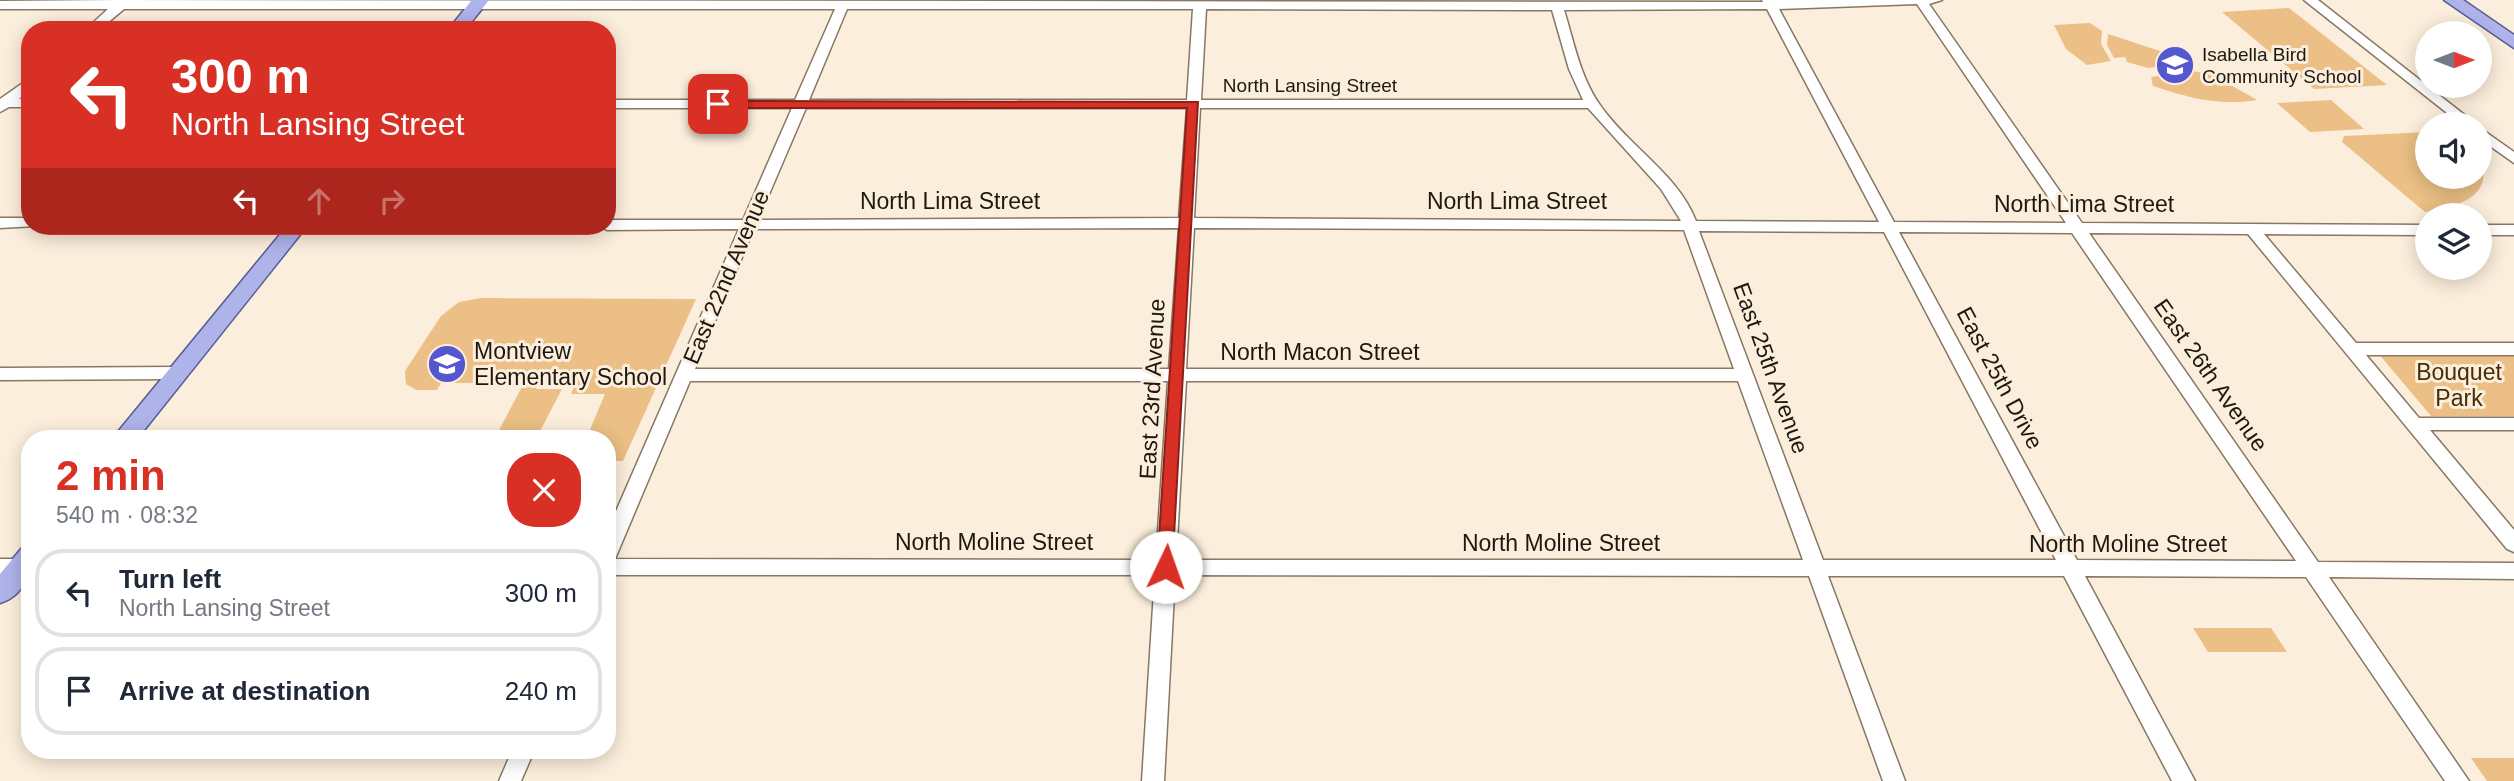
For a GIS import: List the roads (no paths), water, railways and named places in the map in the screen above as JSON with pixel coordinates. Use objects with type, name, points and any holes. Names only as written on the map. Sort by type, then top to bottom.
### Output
[{"type":"main road","points":[[2452,0],[2514,43]]},
{"type":"main road","points":[[2473,0],[2514,28]]},
{"type":"main road","points":[[463,21],[478,3]]},
{"type":"main road","points":[[131,430],[290,235]]},
{"type":"main road","points":[[0,593],[20,564]]},
{"type":"street","name":"East 26th Avenue","points":[[1920,0],[2458,781]]},
{"type":"street","points":[[0,5],[1770,3],[1936,0]]},
{"type":"street","points":[[2310,0],[2454,112]]},
{"type":"street","points":[[102,21],[123,3]]},
{"type":"street","name":"East 22nd Avenue","points":[[616,534],[844,3]]},
{"type":"street","name":"East 23rd Avenue","points":[[1153,781],[1199,3]]},
{"type":"street","name":"East 25th Avenue","points":[[1556,3],[1583,86],[1592,104],[1659,175],[1681,206],[1690,225],[1894,781]]},
{"type":"street","name":"East 25th Drive","points":[[1770,3],[2183,781]]},
{"type":"street","points":[[2,105],[21,89]]},
{"type":"street","points":[[2,105],[21,104]]},
{"type":"street","name":"North Lansing Street","points":[[616,104],[1592,104]]},
{"type":"street","points":[[2492,142],[2514,159]]},
{"type":"street","points":[[0,223],[21,223]]},
{"type":"street","name":"North Lima Street","points":[[616,225],[1186,223],[2415,230]]},
{"type":"street","points":[[2251,228],[2514,544]]},
{"type":"street","points":[[2492,230],[2514,230]]},
{"type":"street","points":[[2351,349],[2514,349]]},
{"type":"street","points":[[0,373],[178,373]]},
{"type":"street","name":"North Macon Street","points":[[684,375],[1746,375]]},
{"type":"street","points":[[2414,424],[2514,424]]},
{"type":"street","name":"North Moline Street","points":[[616,567],[2514,571]]},
{"type":"street","points":[[510,781],[520,759]]},
{"type":"place","name":"Isabella Bird Community School","points":[[2175,65]]},
{"type":"place","name":"Montview Elementary School","points":[[447,364]]},
{"type":"park label","name":"Bouquet Park","points":[[2459,385]]}]
